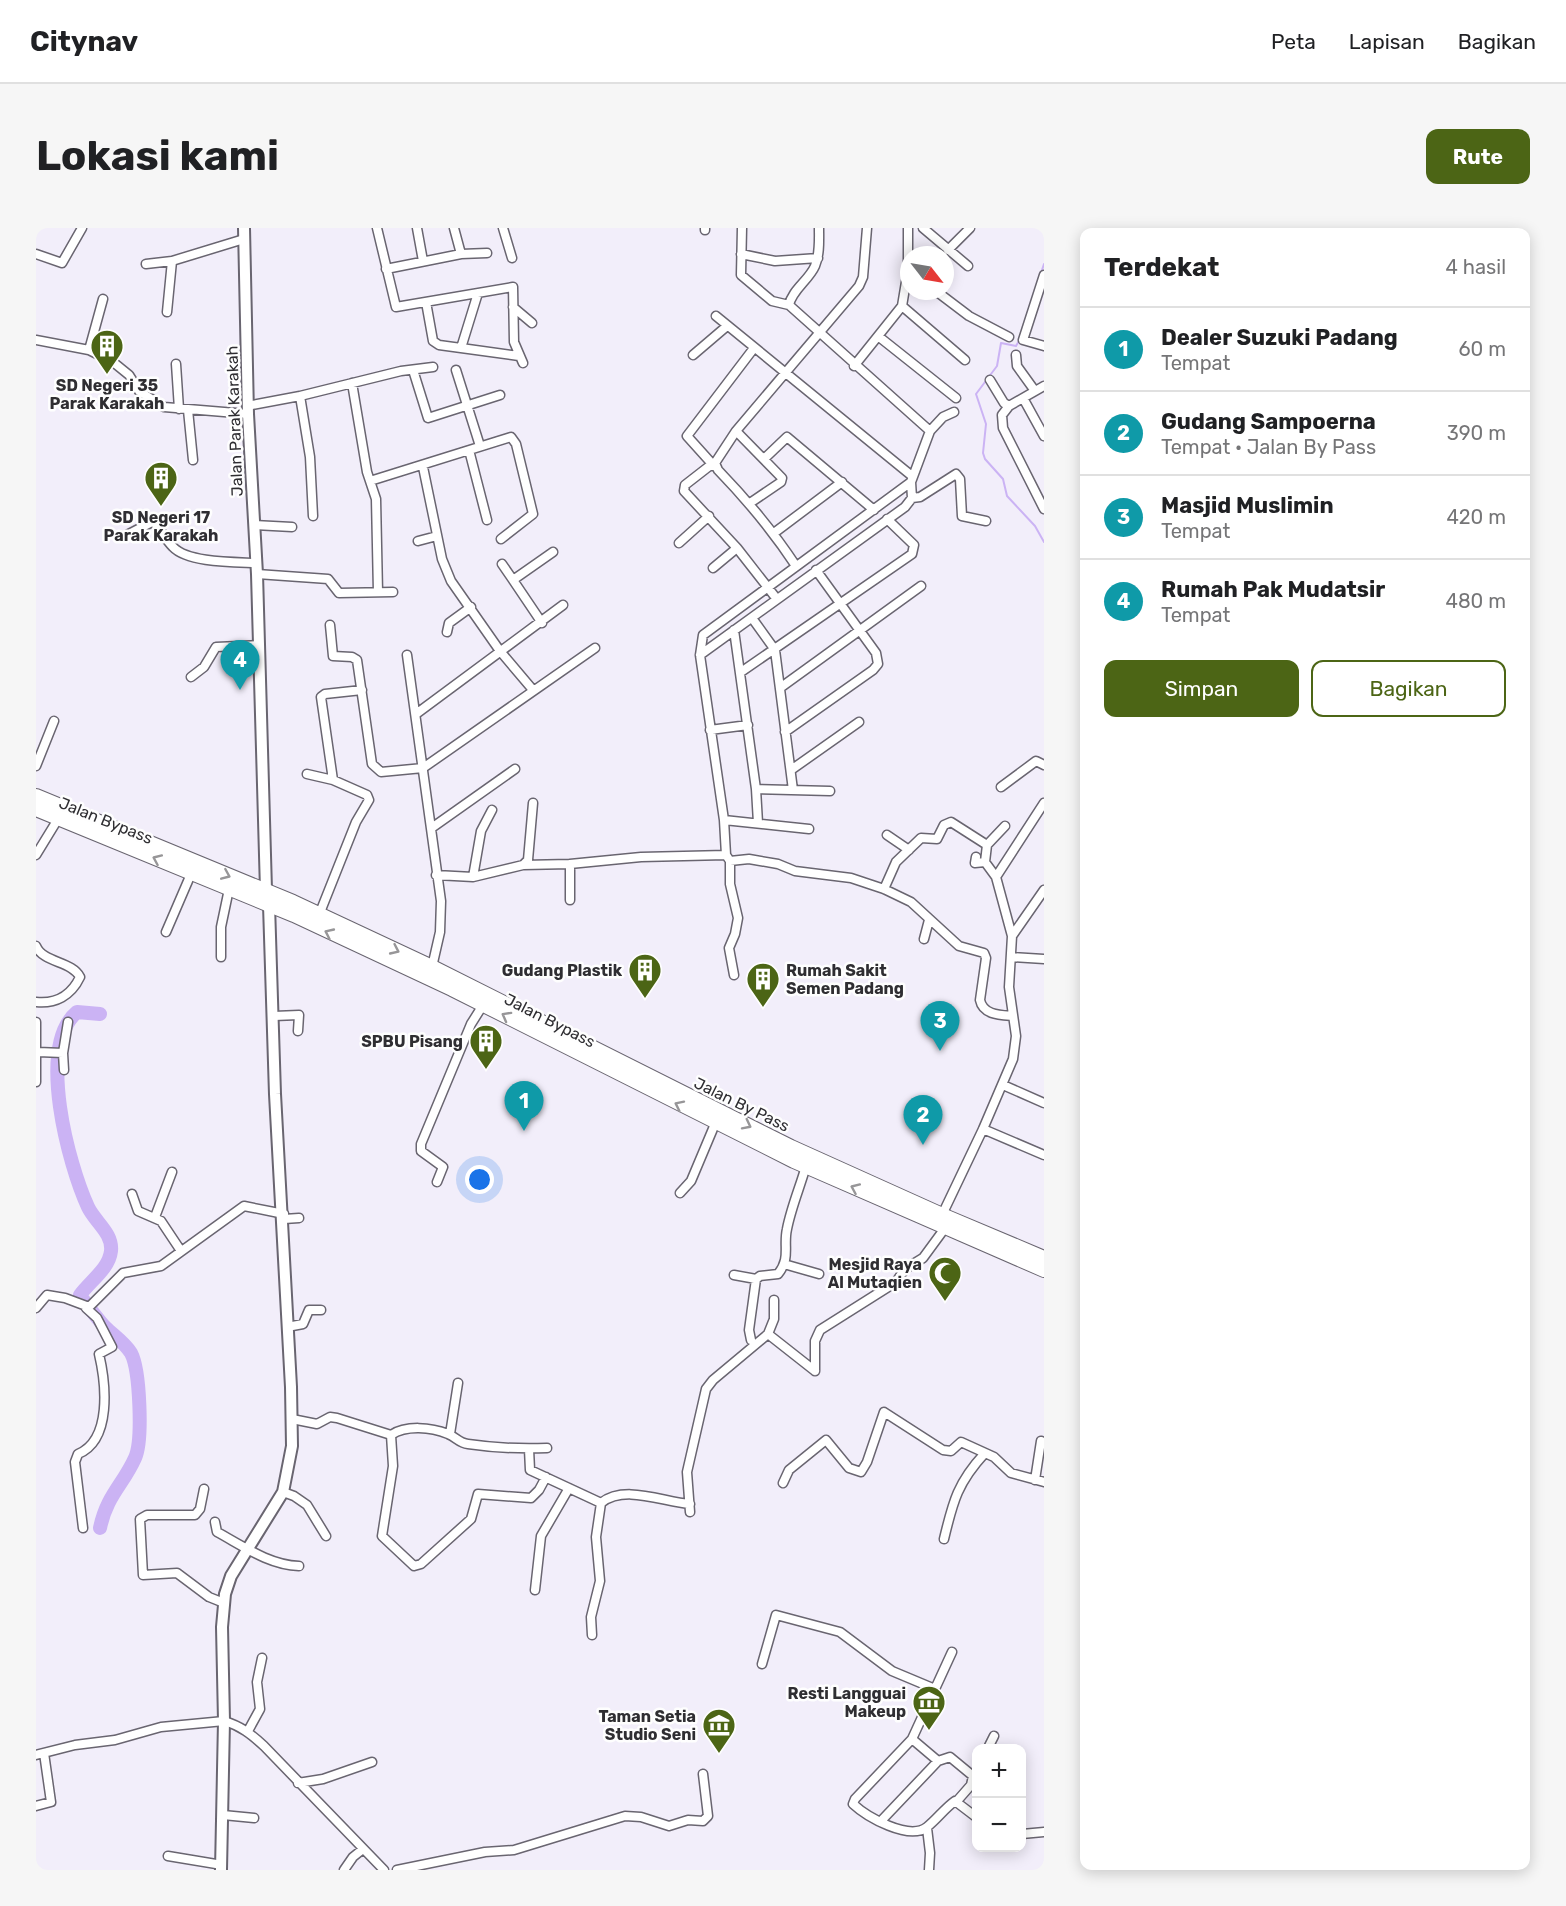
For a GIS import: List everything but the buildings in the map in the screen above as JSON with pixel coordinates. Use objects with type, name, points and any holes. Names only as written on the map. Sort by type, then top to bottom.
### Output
[{"type":"highway","points":[[36,796],[266,890],[432,967]]},
{"type":"highway","name":"Jalan Bypass","points":[[36,809],[269,905],[483,1005],[711,1116],[806,1166],[943,1222],[1044,1270]]},
{"type":"highway","name":"Jalan By Pass","points":[[432,967],[711,1116],[943,1222],[1044,1258]]},
{"type":"street","points":[[36,254],[62,263],[82,228]]},
{"type":"street","points":[[378,228],[396,307],[512,286],[514,342],[521,360],[439,345],[433,341],[426,302]]},
{"type":"street","points":[[417,228],[423,261]]},
{"type":"street","points":[[454,228],[461,254]]},
{"type":"street","points":[[503,228],[512,258]]},
{"type":"street","points":[[742,228],[741,275],[772,301],[789,305],[821,332],[854,366],[930,430]]},
{"type":"street","points":[[789,305],[818,258],[819,228]]},
{"type":"street","points":[[776,598],[737,548],[684,491],[684,487],[715,467],[715,463],[736,431],[859,286],[864,270],[867,228]]},
{"type":"street","points":[[908,228],[908,246]]},
{"type":"street","points":[[923,228],[943,246]]},
{"type":"street","points":[[952,246],[970,228]]},
{"type":"street","points":[[146,264],[172,261],[244,233]]},
{"type":"street","name":"Jalan Parak Karakah","points":[[244,233],[248,410],[258,613],[266,890],[269,905],[275,1094],[284,1217],[292,1419],[292,1446],[283,1492]]},
{"type":"street","points":[[386,269],[461,254],[488,253]]},
{"type":"street","points":[[741,254],[775,261],[818,258]]},
{"type":"street","points":[[954,255],[968,266]]},
{"type":"street","points":[[167,312],[172,261]]},
{"type":"street","points":[[1044,275],[1023,340],[1044,346]]},
{"type":"street","points":[[461,348],[478,293]]},
{"type":"street","points":[[89,350],[103,299]]},
{"type":"street","points":[[854,366],[902,306],[903,300]]},
{"type":"street","points":[[948,300],[969,316],[1009,337]]},
{"type":"street","points":[[902,306],[964,360]]},
{"type":"street","points":[[513,307],[532,323]]},
{"type":"street","points":[[716,316],[912,479]]},
{"type":"street","points":[[693,355],[727,326]]},
{"type":"street","points":[[878,336],[956,398]]},
{"type":"street","points":[[36,340],[89,350],[113,362],[151,400],[164,406],[183,409],[248,410],[352,383],[433,367]]},
{"type":"street","points":[[754,348],[687,436],[750,503],[796,566]]},
{"type":"street","points":[[1016,355],[1017,366],[1035,391]]},
{"type":"street","points":[[176,364],[193,460]]},
{"type":"street","points":[[413,370],[428,418],[500,395]]},
{"type":"street","points":[[456,370],[480,446]]},
{"type":"street","points":[[990,380],[1001,399],[1009,406]]},
{"type":"street","points":[[352,383],[370,481],[376,498],[378,592]]},
{"type":"street","points":[[1044,386],[1009,406],[1002,415],[1003,428],[1044,509]]},
{"type":"street","points":[[300,396],[310,457],[313,516]]},
{"type":"street","points":[[1023,398],[1044,436]]},
{"type":"street","points":[[700,655],[905,507],[912,498],[912,479],[930,430],[943,417],[954,412]]},
{"type":"street","points":[[736,431],[765,458],[782,480],[750,503]]},
{"type":"street","points":[[370,481],[511,437],[514,439],[533,510],[529,517],[501,539]]},
{"type":"street","points":[[765,458],[787,437],[874,510]]},
{"type":"street","points":[[469,450],[487,520]]},
{"type":"street","points":[[423,466],[437,536],[451,581],[500,651],[533,690]]},
{"type":"street","points":[[912,498],[920,497],[956,474],[960,479],[962,516],[986,521]]},
{"type":"street","points":[[734,975],[729,948],[738,918],[730,884],[724,820],[710,730],[700,641],[706,630],[874,510],[912,479]]},
{"type":"street","points":[[774,533],[842,483]]},
{"type":"street","points":[[679,543],[709,516]]},
{"type":"street","points":[[741,672],[912,554],[914,545],[887,519]]},
{"type":"street","points":[[125,536],[152,522],[174,548],[185,554],[328,579],[339,593],[393,592]]},
{"type":"street","points":[[254,525],[292,527]]},
{"type":"street","points":[[418,541],[437,536]]},
{"type":"street","points":[[713,568],[737,548]]},
{"type":"street","points":[[513,580],[553,552]]},
{"type":"street","points":[[502,564],[542,623]]},
{"type":"street","points":[[785,732],[873,670],[878,664],[876,653],[816,570]]},
{"type":"street","points":[[780,688],[921,586]]},
{"type":"street","points":[[416,714],[500,651],[542,623],[563,605]]},
{"type":"street","points":[[447,632],[449,623],[471,607]]},
{"type":"street","points":[[752,618],[775,650],[792,790]]},
{"type":"street","points":[[330,625],[332,654],[336,657],[352,657],[357,660],[375,768],[381,772],[423,768],[595,648]]},
{"type":"street","points":[[734,630],[756,789],[758,823]]},
{"type":"street","points":[[191,677],[204,667],[216,647],[259,645]]},
{"type":"street","points":[[407,655],[433,827],[436,875],[441,901],[441,917],[432,967]]},
{"type":"street","points":[[333,780],[321,697],[325,694],[362,690]]},
{"type":"street","points":[[36,766],[54,721]]},
{"type":"street","points":[[791,770],[859,722]]},
{"type":"street","points":[[710,730],[748,725]]},
{"type":"street","points":[[1001,787],[1040,763],[1044,753]]},
{"type":"street","points":[[433,827],[515,768]]},
{"type":"street","points":[[308,774],[333,780],[367,795],[369,800],[352,830],[319,915]]},
{"type":"street","points":[[756,789],[830,791]]},
{"type":"street","points":[[524,865],[528,860],[533,803]]},
{"type":"street","points":[[996,877],[1044,803]]},
{"type":"street","points":[[473,877],[481,831],[492,810]]},
{"type":"street","points":[[36,855],[58,819]]},
{"type":"street","points":[[724,820],[809,829]]},
{"type":"street","points":[[884,889],[896,862],[922,837],[937,839],[944,825],[951,822],[987,845]]},
{"type":"street","points":[[768,1334],[815,1371],[815,1341],[820,1330],[896,1282],[907,1268],[923,1258],[943,1222],[1003,1085],[1014,1049],[1009,987],[1012,936],[996,877],[986,862],[987,845],[1005,826]]},
{"type":"street","points":[[887,835],[909,850]]},
{"type":"street","points":[[436,875],[473,877],[524,865],[570,864],[641,857],[749,860],[778,864],[795,871],[851,878],[884,889],[911,902],[959,946],[984,953],[981,1007],[987,1011],[1013,1016]]},
{"type":"street","points":[[976,857],[975,863],[986,862]]},
{"type":"street","points":[[570,864],[570,900]]},
{"type":"street","points":[[166,932],[191,873]]},
{"type":"street","points":[[221,957],[221,927],[229,889]]},
{"type":"street","points":[[1012,936],[1044,890]]},
{"type":"street","points":[[924,939],[929,920]]},
{"type":"street","points":[[36,946],[40,953],[75,970],[80,977],[74,986],[56,1002],[36,1002]]},
{"type":"street","points":[[1011,957],[1044,959]]},
{"type":"street","points":[[436,1182],[443,1167],[422,1151],[421,1144],[471,1024],[483,1005]]},
{"type":"street","points":[[274,1016],[299,1015],[298,1031]]},
{"type":"street","points":[[36,1022],[38,1052],[36,1082]]},
{"type":"street","points":[[64,1070],[60,1053],[68,1022]]},
{"type":"street","points":[[38,1052],[60,1053]]},
{"type":"street","points":[[1003,1085],[1044,1103]]},
{"type":"street","points":[[680,1193],[691,1181],[711,1116]]},
{"type":"street","points":[[983,1129],[1044,1155]]},
{"type":"street","points":[[734,1275],[756,1279],[759,1276],[778,1274],[784,1264],[788,1245],[787,1227],[806,1166]]},
{"type":"street","points":[[155,1218],[171,1172]]},
{"type":"street","points":[[132,1194],[138,1211],[161,1221],[181,1251]]},
{"type":"street","points":[[89,1307],[123,1273],[161,1266],[244,1206],[284,1217],[299,1218]]},
{"type":"street","points":[[784,1264],[819,1274]]},
{"type":"street","points":[[751,1340],[749,1330],[756,1279]]},
{"type":"street","points":[[36,1308],[47,1295],[65,1298],[89,1307],[112,1347],[99,1354],[103,1400],[100,1435],[90,1449],[78,1454],[75,1462],[83,1528]]},
{"type":"street","points":[[592,1635],[591,1617],[600,1581],[597,1537],[601,1503],[606,1499],[640,1495],[690,1508],[687,1472],[706,1389],[713,1380],[768,1334],[774,1319],[774,1300]]},
{"type":"street","points":[[287,1327],[303,1324],[309,1310],[321,1310]]},
{"type":"street","points":[[450,1434],[458,1383]]},
{"type":"street","points":[[783,1483],[789,1470],[826,1440],[849,1468],[861,1472],[867,1462],[884,1412],[943,1450],[951,1451],[961,1442],[985,1453],[1011,1473],[1040,1481],[1041,1441]]},
{"type":"street","points":[[292,1419],[317,1424],[330,1418],[337,1418],[390,1435],[399,1430],[426,1428],[450,1434],[465,1444],[530,1449],[547,1448]]},
{"type":"street","points":[[390,1435],[393,1466],[382,1536],[414,1566],[421,1564],[471,1519],[478,1494],[531,1498],[539,1490],[546,1477]]},
{"type":"street","points":[[530,1449],[528,1469],[601,1503]]},
{"type":"street","points":[[944,1539],[953,1499],[961,1482],[985,1453]]},
{"type":"street","points":[[535,1590],[541,1536],[569,1488]]},
{"type":"street","points":[[204,1489],[200,1509],[195,1515],[147,1515],[140,1519],[143,1575],[177,1573],[209,1596],[224,1603]]},
{"type":"street","points":[[168,1856],[221,1868],[224,1603],[231,1576],[283,1492],[307,1505],[326,1536]]},
{"type":"street","points":[[215,1522],[218,1532],[281,1564],[299,1566]]},
{"type":"street","points":[[762,1664],[776,1615],[840,1632],[891,1671],[935,1689]]},
{"type":"street","points":[[952,1652],[912,1739],[854,1801],[854,1805],[901,1831],[916,1832],[927,1828],[957,1801],[972,1782]]},
{"type":"street","points":[[248,1731],[260,1709],[257,1682],[262,1658]]},
{"type":"street","points":[[36,1806],[51,1802],[40,1754],[75,1745],[115,1740],[161,1727],[224,1721],[248,1731],[384,1870]]},
{"type":"street","points":[[990,1744],[994,1736]]},
{"type":"street","points":[[912,1739],[938,1761]]},
{"type":"street","points":[[881,1821],[938,1761],[952,1758],[972,1772]]},
{"type":"street","points":[[298,1783],[323,1779],[372,1761]]},
{"type":"street","points":[[397,1870],[485,1852],[514,1850],[625,1816],[649,1819],[669,1826],[688,1820],[703,1821],[708,1816],[703,1774]]},
{"type":"street","points":[[957,1801],[972,1814]]},
{"type":"street","points":[[223,1815],[254,1818]]},
{"type":"street","points":[[927,1828],[929,1870]]},
{"type":"street","points":[[1026,1834],[1044,1832]]},
{"type":"street","points":[[344,1870],[353,1857],[363,1849]]},
{"type":"waterway","points":[[1041,273],[1044,264]]},
{"type":"waterway","points":[[1020,339],[1016,346],[1001,343],[997,366],[976,394],[986,424],[983,453],[985,459],[1003,479],[1007,496],[1035,526],[1044,542]]},
{"type":"waterway","points":[[100,1014],[77,1012],[65,1028],[59,1051],[57,1078],[65,1136],[72,1164],[88,1207],[106,1233],[111,1245],[107,1264],[80,1295],[103,1325],[131,1353],[137,1374],[140,1422],[135,1458],[111,1498],[100,1528]]},
{"type":"place","name":"SD Negeri 35 Parak Karakah","points":[[107,375]]},
{"type":"place","name":"SD Negeri 17 Parak Karakah","points":[[161,507]]},
{"type":"place","name":"Rumah Pak Mudatsir","points":[[240,690]]},
{"type":"place","name":"Gudang Plastik","points":[[645,999]]},
{"type":"place","name":"Rumah Sakit Semen Padang","points":[[763,1008]]},
{"type":"place","name":"Masjid Muslimin","points":[[940,1051]]},
{"type":"place","name":"SPBU Pisang","points":[[486,1070]]},
{"type":"place","name":"Dealer Suzuki Padang","points":[[524,1131]]},
{"type":"place","name":"Gudang Sampoerna","points":[[923,1145]]},
{"type":"place","name":"Mesjid Raya Al Mutaqien","points":[[945,1302]]},
{"type":"place","name":"Resti Langguai Makeup","points":[[929,1731]]},
{"type":"place","name":"Taman Setia Studio Seni","points":[[719,1754]]}]
